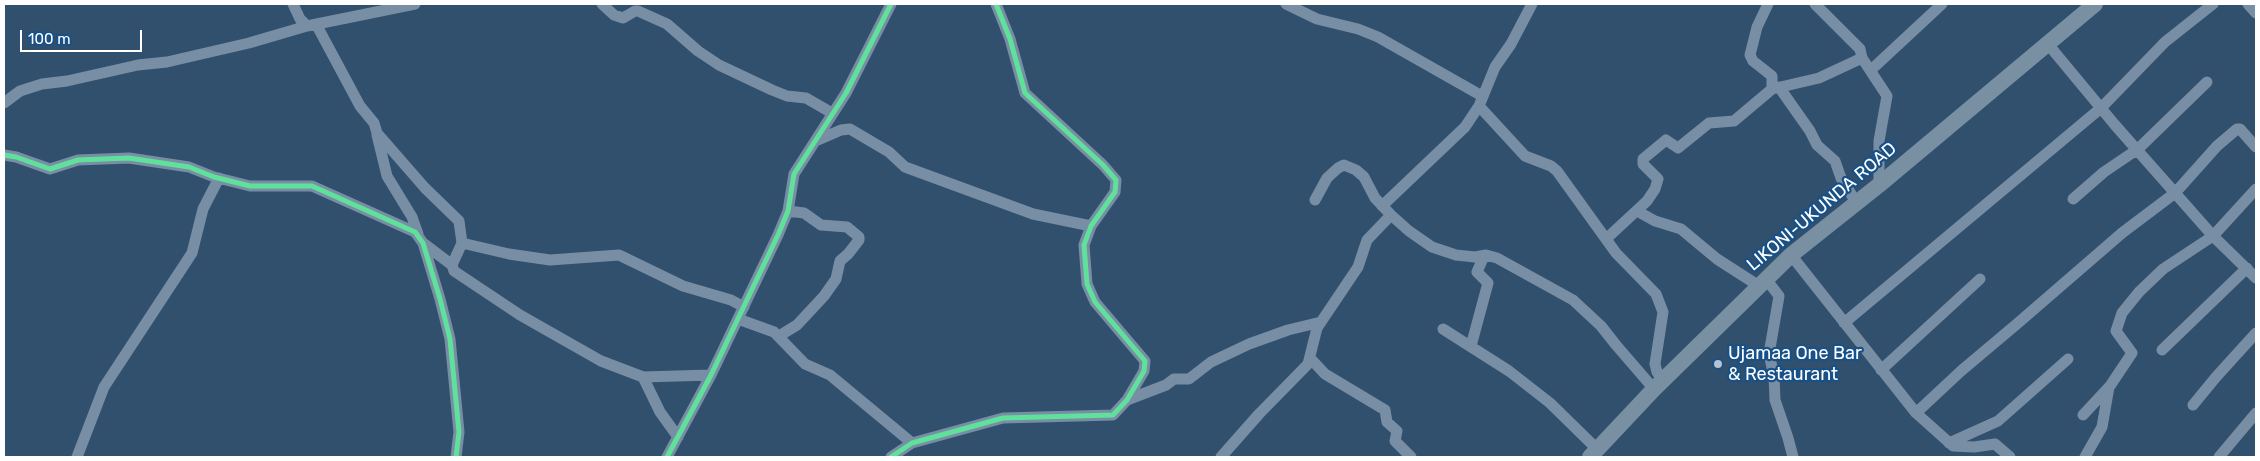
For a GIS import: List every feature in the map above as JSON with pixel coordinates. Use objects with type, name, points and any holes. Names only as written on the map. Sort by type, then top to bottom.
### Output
[{"type":"highway","name":"LIKONI-UKUNDA ROAD","points":[[1594,454],[1659,384],[1791,256],[2095,4]]},
{"type":"street","points":[[293,4],[300,19],[311,25],[360,106],[374,123],[387,176],[412,218],[421,239],[440,299],[450,339],[459,432],[456,457]]},
{"type":"street","points":[[4,103],[20,91],[42,84],[67,81],[138,65],[167,62],[311,25],[415,4]]},
{"type":"street","points":[[602,4],[614,15],[623,18],[636,11],[667,24],[698,51],[719,65],[787,96],[806,98],[832,114]]},
{"type":"street","points":[[667,457],[711,376],[778,235],[788,211],[794,174],[818,140],[846,93],[891,4]]},
{"type":"street","points":[[890,457],[912,443],[1003,418],[1112,415],[1126,400],[1144,371],[1146,362],[1095,302],[1088,290],[1084,245],[1091,226],[1115,192],[1116,180],[1103,165],[1026,93],[1010,39],[996,4]]},
{"type":"street","points":[[1286,4],[1317,19],[1378,37],[1480,101],[1521,152],[1530,159],[1544,163],[1557,171],[1616,253],[1656,294],[1663,307],[1663,324],[1655,364],[1659,384]]},
{"type":"street","points":[[1382,206],[1452,141],[1480,101],[1494,67],[1511,44],[1532,4]]},
{"type":"street","points":[[1768,4],[1757,27],[1750,55],[1753,61],[1772,76],[1776,88],[1810,131],[1817,145],[1835,162],[1841,178],[1856,202]]},
{"type":"street","points":[[1815,4],[1860,49],[1862,58],[1887,96],[1879,141],[1879,185]]},
{"type":"street","points":[[1871,70],[1942,4]]},
{"type":"street","points":[[1844,323],[2101,108],[2165,42],[2213,4]]},
{"type":"street","points":[[2248,4],[2256,13]]},
{"type":"street","points":[[2047,43],[2213,236],[2256,278]]},
{"type":"street","points":[[1606,239],[1647,202],[1655,189],[1658,179],[1643,164],[1644,156],[1666,140],[1678,148],[1709,123],[1734,121],[1776,88],[1819,78],[1862,58]]},
{"type":"street","points":[[2073,199],[2104,172],[2138,149],[2207,82]]},
{"type":"street","points":[[1916,413],[1961,371],[2122,233],[2174,192],[2217,146],[2238,128],[2256,147]]},
{"type":"street","points":[[818,140],[842,130],[850,129],[889,152],[905,167],[1033,214],[1091,226]]},
{"type":"street","points":[[377,133],[425,188],[459,221],[462,243],[452,265]]},
{"type":"street","points":[[4,155],[16,157],[50,169],[78,160],[129,158],[189,167],[219,178],[264,187],[312,186],[408,228],[452,265],[454,271],[520,315],[601,361],[643,377],[711,376]]},
{"type":"street","points":[[1315,200],[1328,178],[1344,165],[1361,173],[1375,198],[1382,206],[1420,240],[1439,251],[1497,258],[1575,302],[1601,326],[1616,345],[1659,384]]},
{"type":"street","points":[[77,457],[104,387],[195,248],[202,209],[219,178]]},
{"type":"street","points":[[2083,415],[2110,386],[2132,353],[2116,331],[2122,313],[2139,292],[2163,270],[2213,236],[2256,189]]},
{"type":"street","points":[[779,336],[797,325],[824,296],[836,279],[840,260],[848,254],[859,237],[847,228],[821,225],[804,212],[788,211]]},
{"type":"street","points":[[1637,211],[1655,221],[1681,229],[1717,259],[1762,283],[1779,296],[1769,354],[1774,376],[1775,401],[1793,457]]},
{"type":"street","points":[[1221,457],[1259,414],[1304,369],[1310,358],[1317,328],[1358,267],[1367,240],[1391,215]]},
{"type":"street","points":[[462,243],[509,254],[550,260],[619,255],[683,286],[731,300],[744,307]]},
{"type":"street","points":[[1471,346],[1488,283],[1477,272],[1484,256]]},
{"type":"street","points":[[1791,256],[1916,413],[1951,449],[1974,448],[1994,444],[2010,457]]},
{"type":"street","points":[[2162,350],[2247,268]]},
{"type":"street","points":[[1881,370],[1980,279]]},
{"type":"street","points":[[738,319],[769,329],[779,336],[805,364],[830,375],[912,443]]},
{"type":"street","points":[[1126,400],[1166,385],[1174,379],[1189,379],[1211,362],[1249,344],[1296,328],[1321,322]]},
{"type":"street","points":[[1443,329],[1509,371],[1550,403],[1594,454]]},
{"type":"street","points":[[2193,405],[2256,333]]},
{"type":"street","points":[[1310,358],[1325,374],[1385,410],[1387,422],[1397,430],[1395,441],[1411,457]]},
{"type":"street","points":[[1951,449],[1998,421],[2068,359]]},
{"type":"street","points":[[643,377],[660,412],[678,437]]},
{"type":"street","points":[[2085,457],[2102,427],[2110,386]]},
{"type":"street","points":[[2219,457],[2256,413]]},
{"type":"cycle path","points":[[667,457],[711,375],[778,235],[788,211],[794,174],[846,93],[891,4]]},
{"type":"cycle path","points":[[891,457],[912,443],[1003,418],[1113,415],[1127,400],[1144,371],[1145,361],[1095,302],[1087,284],[1084,245],[1091,226],[1115,192],[1116,180],[1103,165],[1025,93],[1010,39],[996,4]]},
{"type":"cycle path","points":[[4,155],[16,157],[50,169],[78,160],[129,158],[189,167],[214,177],[250,186],[312,186],[415,232],[423,243],[450,339],[459,432],[456,457]]},
{"type":"place","name":"Ujamaa One Bar & Restaurant","points":[[1718,364]]}]
